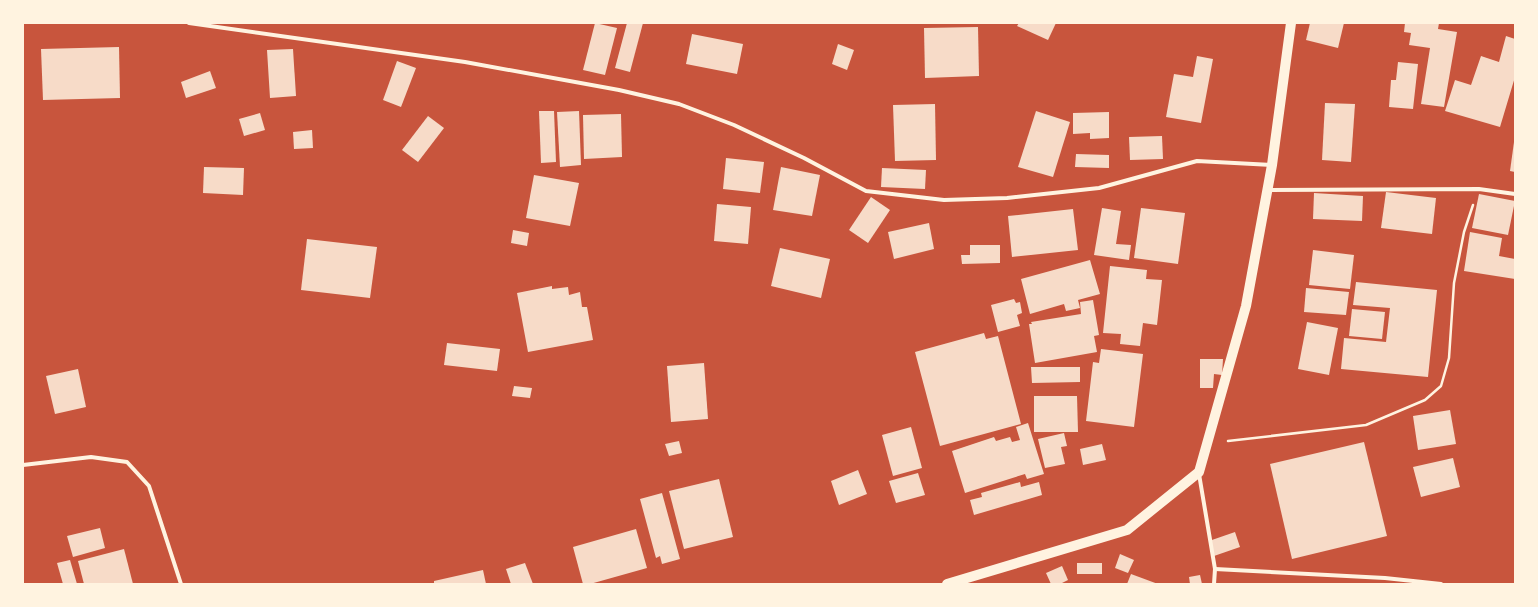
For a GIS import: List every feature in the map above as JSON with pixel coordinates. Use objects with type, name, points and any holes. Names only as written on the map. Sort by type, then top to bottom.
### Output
[{"type":"main road","points":[[946,584],[1127,530],[1199,472],[1246,306],[1272,165],[1291,23]]},
{"type":"street","points":[[190,23],[465,62],[619,90],[678,104],[748,132],[804,158],[866,191],[944,200],[1007,198],[1099,188],[1197,161],[1272,165]]},
{"type":"street","points":[[1268,190],[1479,189],[1515,194]]},
{"type":"street","points":[[23,465],[91,457],[127,462],[149,486],[181,584]]},
{"type":"street","points":[[1199,472],[1215,570],[1214,584]]},
{"type":"street","points":[[1215,570],[1385,578],[1441,584]]},
{"type":"path","points":[[1208,444],[1366,425],[1425,400],[1441,386],[1450,358],[1454,283],[1464,232],[1479,189]]},
{"type":"building","points":[[595,23],[617,28],[605,75],[583,70]]},
{"type":"building","points":[[627,23],[643,23],[630,72],[615,68]]},
{"type":"building","points":[[1019,23],[1056,23],[1048,40],[1017,26]]},
{"type":"building","points":[[1310,23],[1344,23],[1338,48],[1306,40]]},
{"type":"building","points":[[1405,23],[1439,23],[1438,29],[1457,32],[1444,107],[1421,104],[1430,48],[1409,45],[1411,33],[1404,32]]},
{"type":"building","points":[[978,27],[979,76],[925,78],[924,28]]},
{"type":"building","points":[[692,34],[743,44],[737,74],[686,64]]},
{"type":"building","points":[[1506,36],[1515,39],[1515,77],[1500,127],[1445,111],[1455,80],[1471,85],[1481,56],[1499,62]]},
{"type":"building","points":[[838,44],[854,50],[847,70],[832,64]]},
{"type":"building","points":[[119,47],[120,98],[43,100],[41,49]]},
{"type":"building","points":[[293,49],[296,96],[270,98],[267,50]]},
{"type":"building","points":[[1197,56],[1213,59],[1201,123],[1166,117],[1174,74],[1193,77]]},
{"type":"building","points":[[397,61],[416,68],[401,107],[383,100]]},
{"type":"building","points":[[1398,62],[1418,64],[1413,109],[1389,107],[1391,80],[1396,80]]},
{"type":"building","points":[[210,71],[216,88],[186,98],[181,82]]},
{"type":"building","points":[[1325,103],[1355,104],[1351,162],[1322,160]]},
{"type":"building","points":[[935,104],[936,160],[895,161],[893,105]]},
{"type":"building","points":[[539,111],[554,111],[556,162],[541,163]]},
{"type":"building","points":[[579,111],[581,165],[560,167],[557,112]]},
{"type":"building","points":[[1036,111],[1070,122],[1053,177],[1018,167]]},
{"type":"building","points":[[1109,112],[1109,138],[1090,139],[1090,133],[1073,134],[1073,113]]},
{"type":"building","points":[[260,113],[265,130],[244,136],[239,119]]},
{"type":"building","points":[[621,114],[622,157],[584,159],[583,115]]},
{"type":"building","points":[[428,116],[444,128],[418,162],[402,150]]},
{"type":"building","points":[[312,130],[313,148],[294,149],[293,132]]},
{"type":"building","points":[[1162,136],[1163,159],[1130,160],[1129,137]]},
{"type":"building","points":[[1515,142],[1515,172],[1510,171]]},
{"type":"building","points":[[1076,154],[1109,155],[1109,168],[1075,167]]},
{"type":"building","points":[[726,158],[764,162],[760,193],[723,189]]},
{"type":"building","points":[[204,167],[244,168],[243,195],[203,193]]},
{"type":"building","points":[[781,167],[820,175],[812,216],[773,210]]},
{"type":"building","points":[[882,168],[926,170],[925,189],[881,187]]},
{"type":"building","points":[[534,175],[579,183],[570,226],[526,218]]},
{"type":"building","points":[[1386,192],[1436,198],[1432,234],[1381,228]]},
{"type":"building","points":[[1314,193],[1363,196],[1362,221],[1313,219]]},
{"type":"building","points":[[1479,194],[1515,201],[1508,235],[1472,228]]},
{"type":"building","points":[[871,197],[890,210],[868,243],[849,230]]},
{"type":"building","points":[[717,204],[751,207],[748,244],[714,241]]},
{"type":"building","points":[[1102,208],[1121,211],[1116,244],[1131,245],[1129,260],[1094,255]]},
{"type":"building","points":[[1141,208],[1185,213],[1178,264],[1134,258]]},
{"type":"building","points":[[1073,209],[1078,250],[1012,257],[1008,216]]},
{"type":"building","points":[[929,223],[934,249],[894,259],[888,232]]},
{"type":"building","points":[[513,230],[529,233],[527,246],[511,243]]},
{"type":"building","points":[[1470,232],[1502,238],[1499,256],[1515,259],[1515,279],[1464,271]]},
{"type":"building","points":[[307,239],[377,247],[370,298],[301,290]]},
{"type":"building","points":[[970,245],[1000,245],[1000,263],[962,264],[961,255],[970,255]]},
{"type":"building","points":[[780,248],[830,259],[821,298],[771,286]]},
{"type":"building","points":[[1313,250],[1354,255],[1350,289],[1309,285]]},
{"type":"building","points":[[1090,260],[1100,294],[1078,300],[1080,308],[1066,311],[1064,304],[1030,314],[1021,279]]},
{"type":"building","points":[[1110,266],[1147,270],[1146,279],[1162,280],[1157,325],[1143,323],[1140,346],[1120,344],[1121,334],[1103,333]]},
{"type":"building","points":[[1356,282],[1437,290],[1428,377],[1341,369],[1344,338],[1386,342],[1390,308],[1353,305]]},
{"type":"building","points":[[552,286],[552,289],[568,287],[569,295],[580,292],[582,307],[587,307],[593,340],[528,352],[517,293]]},
{"type":"building","points":[[1306,288],[1349,292],[1346,315],[1304,312]]},
{"type":"building","points":[[1014,299],[1016,303],[1020,302],[1022,313],[1017,315],[1020,326],[998,332],[991,305]]},
{"type":"building","points":[[1093,300],[1099,335],[1094,336],[1097,352],[1035,363],[1029,324],[1032,324],[1031,322],[1081,314],[1080,302]]},
{"type":"building","points":[[1352,309],[1385,312],[1382,339],[1349,336]]},
{"type":"building","points":[[1307,322],[1338,328],[1329,375],[1298,369]]},
{"type":"building","points":[[984,333],[986,339],[998,336],[1021,424],[940,446],[915,352]]},
{"type":"building","points":[[447,343],[500,349],[497,371],[444,365]]},
{"type":"building","points":[[1101,349],[1143,354],[1134,427],[1086,421],[1093,362],[1099,363]]},
{"type":"building","points":[[1200,359],[1223,359],[1222,375],[1214,374],[1213,388],[1200,388]]},
{"type":"building","points":[[704,363],[708,419],[671,422],[667,366]]},
{"type":"building","points":[[1031,367],[1080,367],[1080,382],[1032,383]]},
{"type":"building","points":[[78,369],[86,407],[55,414],[46,376]]},
{"type":"building","points":[[514,386],[532,388],[530,398],[512,396]]},
{"type":"building","points":[[1034,396],[1077,396],[1078,432],[1034,432]]},
{"type":"building","points":[[1450,410],[1456,444],[1418,450],[1413,416]]},
{"type":"building","points":[[1028,423],[1044,474],[1027,479],[1025,474],[965,493],[952,451],[994,437],[996,441],[1010,437],[1012,442],[1020,440],[1016,427]]},
{"type":"building","points":[[911,427],[922,468],[893,476],[882,435]]},
{"type":"building","points":[[1064,433],[1067,446],[1061,447],[1065,464],[1045,468],[1038,439]]},
{"type":"building","points":[[679,441],[682,453],[669,456],[665,444]]},
{"type":"building","points":[[1364,442],[1387,536],[1292,559],[1270,464]]},
{"type":"building","points":[[1102,444],[1106,460],[1083,465],[1080,449]]},
{"type":"building","points":[[1453,458],[1460,487],[1421,497],[1413,467]]},
{"type":"building","points":[[858,470],[867,494],[839,505],[831,481]]},
{"type":"building","points":[[918,473],[925,495],[896,503],[889,481]]},
{"type":"building","points":[[719,479],[733,537],[684,549],[669,491]]},
{"type":"building","points":[[1020,482],[1021,487],[1039,482],[1042,495],[974,515],[970,500],[982,497],[981,493]]},
{"type":"building","points":[[662,493],[680,559],[662,564],[660,556],[656,558],[640,499]]},
{"type":"building","points":[[100,528],[105,548],[73,557],[67,536]]},
{"type":"building","points":[[636,529],[647,568],[590,584],[583,584],[573,547]]},
{"type":"building","points":[[1235,532],[1240,547],[1214,556],[1209,541]]},
{"type":"building","points":[[124,549],[133,584],[84,584],[78,561]]},
{"type":"building","points":[[1120,554],[1134,560],[1128,573],[1115,568]]},
{"type":"building","points":[[70,560],[77,584],[63,584],[57,563]]},
{"type":"building","points":[[525,563],[533,584],[511,584],[506,569]]},
{"type":"building","points":[[1077,563],[1102,563],[1102,574],[1077,574]]},
{"type":"building","points":[[1062,566],[1068,580],[1060,584],[1051,584],[1046,573]]},
{"type":"building","points":[[483,570],[486,584],[434,584],[434,581]]},
{"type":"building","points":[[1131,574],[1158,584],[1127,584]]},
{"type":"building","points":[[1200,575],[1202,584],[1190,584],[1189,577]]}]
